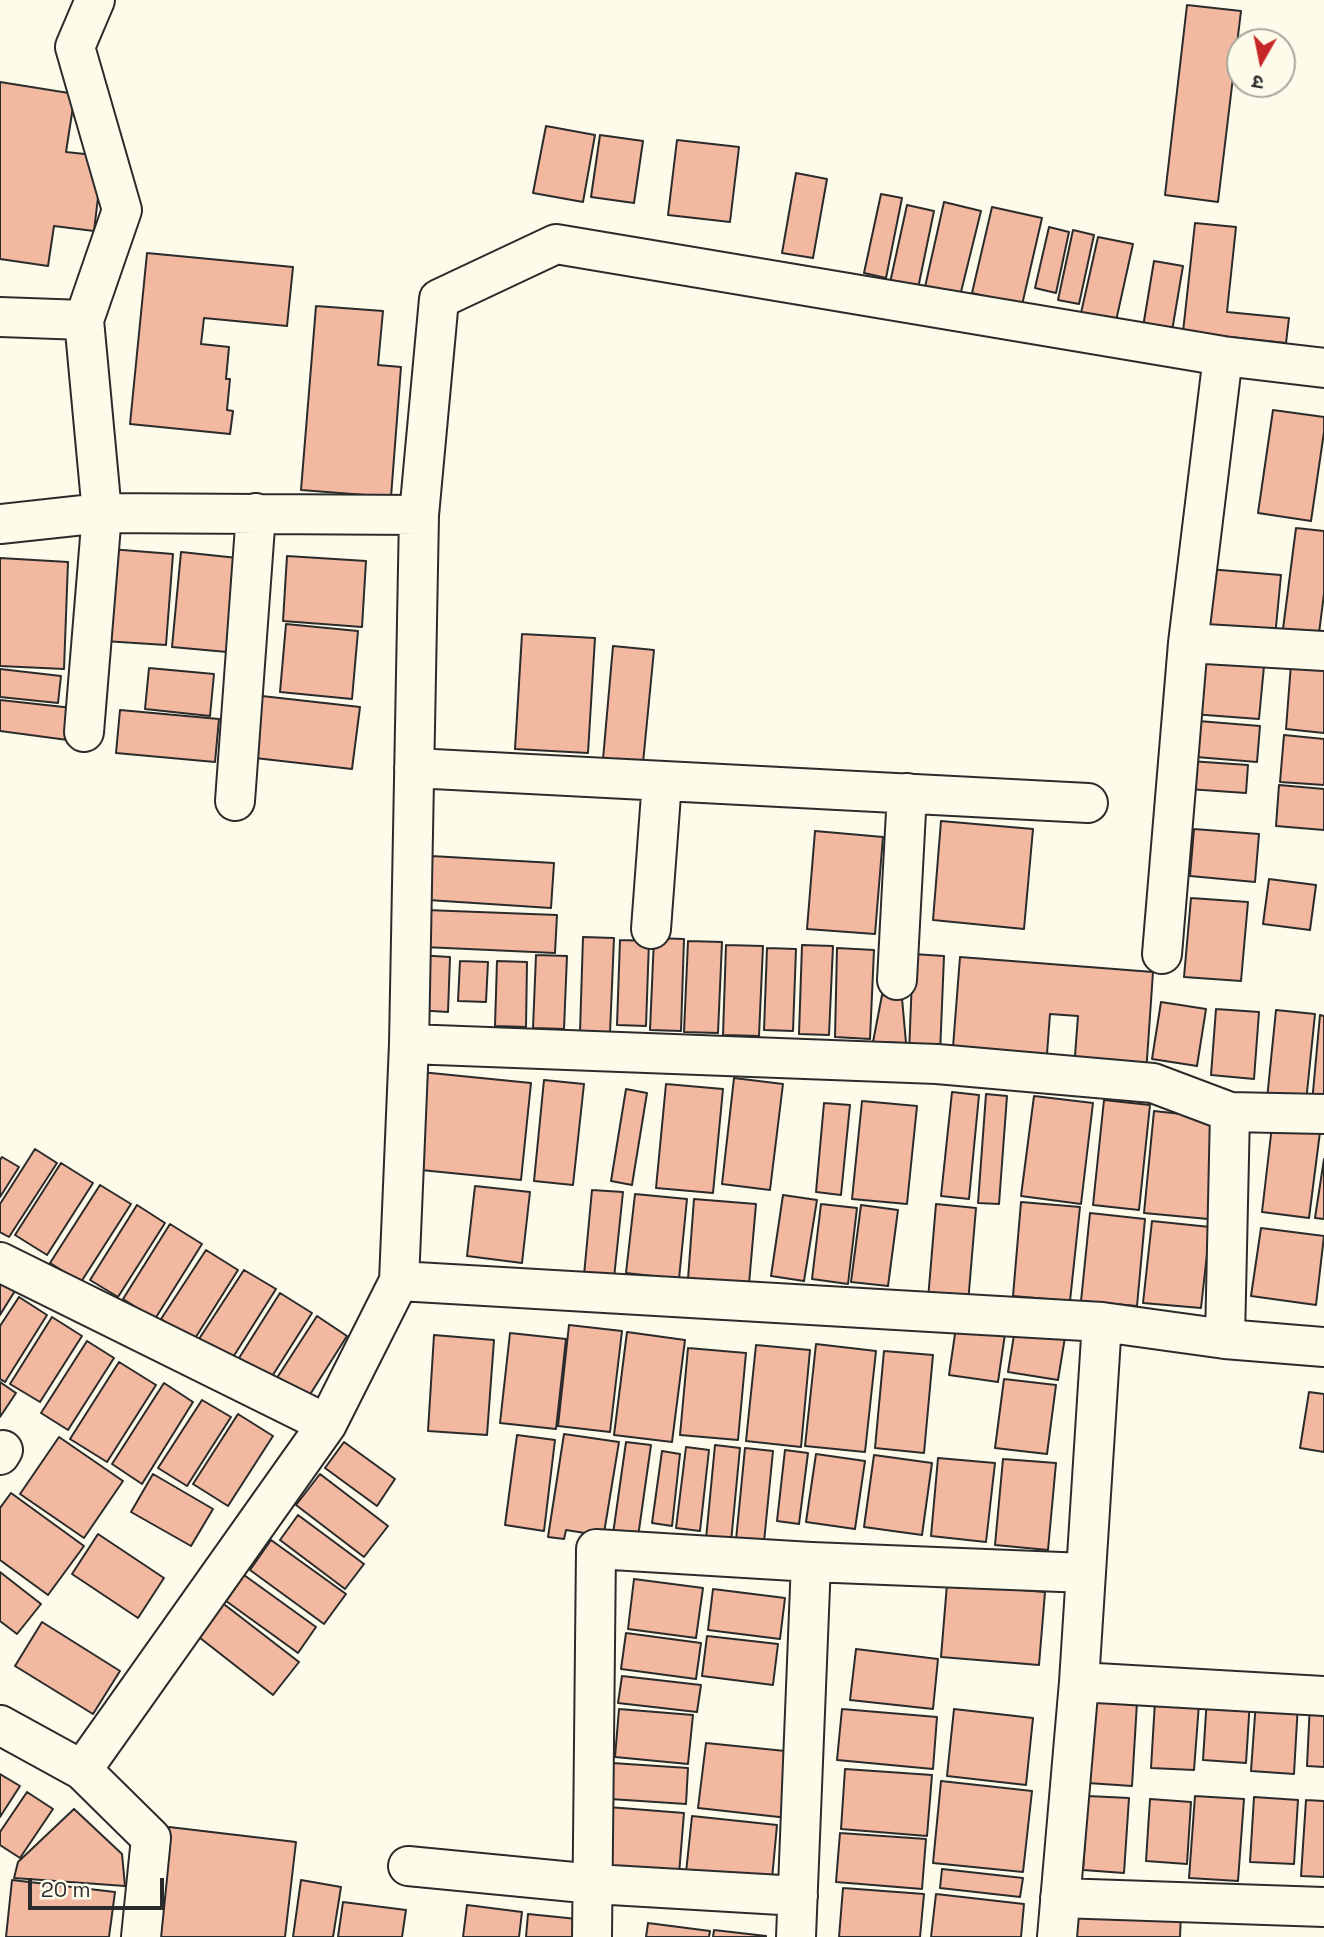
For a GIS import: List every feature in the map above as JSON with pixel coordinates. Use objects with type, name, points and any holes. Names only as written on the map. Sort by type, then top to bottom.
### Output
[{"type":"street","points":[[84,732],[102,513],[84,320],[122,210],[75,47],[95,0]]},
{"type":"street","points":[[82,1770],[327,1424],[399,1281],[409,1044],[419,515],[439,299],[556,244],[1223,356],[1324,369]]},
{"type":"street","points":[[0,317],[84,320]]},
{"type":"street","points":[[1162,954],[1188,643],[1223,356]]},
{"type":"street","points":[[0,524],[102,513],[419,515]]},
{"type":"street","points":[[235,801],[256,513]]},
{"type":"street","points":[[1188,643],[1324,651]]},
{"type":"street","points":[[414,768],[1088,803]]},
{"type":"street","points":[[651,929],[662,781]]},
{"type":"street","points":[[897,980],[907,793]]},
{"type":"street","points":[[409,1044],[937,1064],[1153,1083],[1230,1112],[1324,1114]]},
{"type":"street","points":[[1224,1339],[1230,1112]]},
{"type":"street","points":[[0,1262],[327,1424]]},
{"type":"street","points":[[399,1281],[1102,1322],[1224,1339],[1324,1347]]},
{"type":"street","points":[[1057,1937],[1079,1682],[1102,1322]]},
{"type":"street","points":[[593,1937],[596,1549],[811,1562],[1086,1573]]},
{"type":"street","points":[[796,1937],[811,1562]]},
{"type":"street","points":[[1079,1682],[1324,1696]]},
{"type":"street","points":[[0,1725],[82,1770],[151,1838],[141,1937]]},
{"type":"street","points":[[408,1866],[594,1884],[798,1896]]},
{"type":"street","points":[[1060,1898],[1324,1907]]},
{"type":"building","points":[[1187,5],[1241,11],[1239,28],[1226,28],[1226,98],[1231,98],[1218,202],[1165,195]]},
{"type":"building","points":[[0,82],[75,94],[66,152],[103,156],[94,231],[54,226],[48,266],[0,259]]},
{"type":"building","points":[[546,126],[595,135],[583,202],[533,193]]},
{"type":"building","points":[[600,135],[643,141],[634,203],[591,197]]},
{"type":"building","points":[[677,140],[739,147],[730,222],[668,215]]},
{"type":"building","points":[[796,173],[827,179],[813,258],[782,253]]},
{"type":"building","points":[[881,194],[902,198],[886,278],[864,273]]},
{"type":"building","points":[[944,202],[981,211],[958,304],[923,296]]},
{"type":"building","points":[[907,205],[934,211],[916,298],[888,292]]},
{"type":"building","points":[[992,207],[1042,218],[1022,305],[972,293]]},
{"type":"building","points":[[1195,223],[1236,227],[1227,312],[1289,318],[1286,343],[1183,332]]},
{"type":"building","points":[[1049,227],[1069,232],[1056,293],[1035,288]]},
{"type":"building","points":[[1073,230],[1094,235],[1079,304],[1058,300]]},
{"type":"building","points":[[1098,237],[1133,244],[1114,330],[1079,322]]},
{"type":"building","points":[[147,253],[293,267],[287,326],[204,318],[201,344],[229,347],[226,379],[230,379],[227,410],[233,411],[230,434],[130,424]]},
{"type":"building","points":[[1154,261],[1183,266],[1172,331],[1143,327]]},
{"type":"building","points":[[316,306],[383,311],[378,365],[401,367],[391,497],[301,490]]},
{"type":"building","points":[[1273,410],[1324,417],[1311,521],[1258,513]]},
{"type":"building","points":[[1296,528],[1324,531],[1324,594],[1319,633],[1283,629]]},
{"type":"building","points":[[110,549],[173,554],[166,645],[104,641]]},
{"type":"building","points":[[181,552],[247,559],[238,653],[172,647]]},
{"type":"building","points":[[287,556],[366,561],[362,627],[283,621]]},
{"type":"building","points":[[0,558],[68,562],[64,669],[0,666]]},
{"type":"building","points":[[1208,569],[1281,575],[1275,637],[1202,630]]},
{"type":"building","points":[[286,624],[358,631],[352,699],[280,692]]},
{"type":"building","points":[[522,634],[595,638],[588,753],[515,749]]},
{"type":"building","points":[[613,646],[654,650],[643,763],[603,759]]},
{"type":"building","points":[[1196,661],[1264,666],[1259,719],[1192,714]]},
{"type":"building","points":[[1291,664],[1324,666],[1324,733],[1286,729]]},
{"type":"building","points":[[149,668],[214,674],[210,716],[145,709]]},
{"type":"building","points":[[0,669],[61,676],[58,703],[0,697]]},
{"type":"building","points":[[262,696],[360,707],[352,769],[255,758]]},
{"type":"building","points":[[0,700],[73,708],[75,741],[0,731]]},
{"type":"building","points":[[120,710],[219,719],[215,762],[116,753]]},
{"type":"building","points":[[1186,720],[1260,726],[1257,762],[1184,756]]},
{"type":"building","points":[[1284,735],[1324,739],[1324,785],[1280,782]]},
{"type":"building","points":[[1190,761],[1248,765],[1246,793],[1188,789]]},
{"type":"building","points":[[1279,785],[1324,789],[1324,830],[1276,826]]},
{"type":"building","points":[[941,821],[1033,829],[1024,929],[933,920]]},
{"type":"building","points":[[1194,829],[1259,834],[1255,882],[1190,876]]},
{"type":"building","points":[[815,831],[883,837],[875,934],[807,929]]},
{"type":"building","points":[[431,856],[554,863],[551,908],[428,900]]},
{"type":"building","points":[[1269,879],[1316,885],[1310,930],[1263,924]]},
{"type":"building","points":[[1191,898],[1248,902],[1241,981],[1184,977]]},
{"type":"building","points":[[426,910],[557,915],[555,953],[424,947]]},
{"type":"building","points":[[583,937],[614,938],[610,1033],[580,1032]]},
{"type":"building","points":[[654,938],[684,939],[681,1031],[650,1030]]},
{"type":"building","points":[[620,940],[649,941],[646,1026],[617,1025]]},
{"type":"building","points":[[688,941],[722,942],[718,1033],[684,1032]]},
{"type":"building","points":[[726,945],[763,946],[759,1036],[723,1035]]},
{"type":"building","points":[[802,945],[833,946],[829,1035],[799,1034]]},
{"type":"building","points":[[767,948],[796,949],[793,1031],[764,1030]]},
{"type":"building","points":[[837,948],[874,950],[870,1039],[835,1037]]},
{"type":"building","points":[[913,954],[944,956],[940,1054],[909,1053]]},
{"type":"building","points":[[417,955],[450,957],[448,1012],[415,1010]]},
{"type":"building","points":[[536,955],[567,956],[564,1029],[533,1028]]},
{"type":"building","points":[[960,957],[1153,972],[1146,1074],[1074,1069],[1078,1016],[1050,1014],[1046,1067],[952,1060]]},
{"type":"building","points":[[460,961],[488,962],[486,1002],[458,1001]]},
{"type":"building","points":[[497,961],[527,962],[526,1027],[495,1026]]},
{"type":"building","points":[[882,995],[902,998],[906,1043],[873,1042]]},
{"type":"building","points":[[1161,1002],[1206,1009],[1197,1066],[1152,1059]]},
{"type":"building","points":[[1216,1009],[1259,1012],[1254,1079],[1211,1075]]},
{"type":"building","points":[[1276,1010],[1315,1014],[1306,1102],[1267,1099]]},
{"type":"building","points":[[1320,1015],[1324,1016],[1324,1104],[1312,1103]]},
{"type":"building","points":[[421,1072],[531,1083],[521,1180],[411,1169]]},
{"type":"building","points":[[734,1078],[783,1084],[770,1190],[722,1184]]},
{"type":"building","points":[[544,1080],[584,1084],[573,1185],[534,1181]]},
{"type":"building","points":[[666,1084],[723,1089],[713,1193],[656,1188]]},
{"type":"building","points":[[626,1089],[647,1093],[632,1185],[611,1181]]},
{"type":"building","points":[[952,1092],[979,1095],[969,1199],[941,1196]]},
{"type":"building","points":[[986,1094],[1007,1096],[999,1204],[978,1203]]},
{"type":"building","points":[[1034,1096],[1093,1103],[1081,1204],[1021,1196]]},
{"type":"building","points":[[1104,1100],[1150,1105],[1139,1210],[1093,1205]]},
{"type":"building","points":[[862,1101],[917,1106],[907,1204],[852,1199]]},
{"type":"building","points":[[824,1103],[850,1105],[841,1195],[816,1192]]},
{"type":"building","points":[[1154,1111],[1219,1118],[1208,1219],[1144,1213]]},
{"type":"building","points":[[1272,1126],[1320,1132],[1309,1218],[1262,1212]]},
{"type":"building","points":[[35,1149],[57,1163],[9,1237],[0,1232],[0,1204]]},
{"type":"building","points":[[2,1157],[19,1167],[0,1197],[0,1160]]},
{"type":"building","points":[[1324,1159],[1324,1219],[1315,1218]]},
{"type":"building","points":[[61,1163],[93,1183],[47,1255],[15,1235]]},
{"type":"building","points":[[100,1185],[131,1204],[81,1282],[50,1263]]},
{"type":"building","points":[[475,1186],[530,1192],[522,1263],[467,1256]]},
{"type":"building","points":[[592,1190],[623,1192],[614,1278],[584,1275]]},
{"type":"building","points":[[635,1194],[687,1199],[679,1279],[626,1273]]},
{"type":"building","points":[[783,1195],[817,1200],[804,1281],[771,1276]]},
{"type":"building","points":[[694,1199],[756,1204],[749,1284],[688,1279]]},
{"type":"building","points":[[1021,1202],[1080,1207],[1070,1301],[1013,1296]]},
{"type":"building","points":[[821,1204],[857,1208],[848,1284],[812,1279]]},
{"type":"building","points":[[936,1204],[976,1208],[968,1303],[928,1299]]},
{"type":"building","points":[[137,1205],[165,1223],[118,1297],[90,1280]]},
{"type":"building","points":[[861,1205],[898,1210],[888,1286],[851,1282]]},
{"type":"building","points":[[1090,1213],[1145,1219],[1137,1306],[1081,1301]]},
{"type":"building","points":[[1152,1221],[1210,1227],[1201,1308],[1143,1303]]},
{"type":"building","points":[[170,1224],[202,1244],[155,1319],[123,1299]]},
{"type":"building","points":[[1261,1228],[1324,1236],[1316,1305],[1251,1296]]},
{"type":"building","points":[[206,1250],[238,1270],[194,1340],[161,1319]]},
{"type":"building","points":[[244,1270],[276,1289],[230,1362],[197,1342]]},
{"type":"building","points":[[0,1275],[18,1286],[0,1315]]},
{"type":"building","points":[[280,1293],[312,1313],[271,1378],[239,1358]]},
{"type":"building","points":[[19,1297],[47,1315],[5,1382],[0,1379],[0,1326]]},
{"type":"building","points":[[317,1316],[347,1336],[304,1404],[273,1384]]},
{"type":"building","points":[[52,1317],[82,1336],[40,1402],[10,1384]]},
{"type":"building","points":[[569,1325],[622,1331],[610,1432],[558,1426]]},
{"type":"building","points":[[956,1327],[1005,1334],[998,1382],[949,1375]]},
{"type":"building","points":[[1015,1329],[1065,1337],[1058,1380],[1008,1372]]},
{"type":"building","points":[[627,1332],[685,1340],[672,1442],[614,1435]]},
{"type":"building","points":[[510,1333],[566,1339],[556,1429],[500,1423]]},
{"type":"building","points":[[434,1335],[494,1340],[487,1435],[428,1431]]},
{"type":"building","points":[[87,1341],[114,1358],[68,1430],[41,1413]]},
{"type":"building","points":[[816,1344],[876,1351],[865,1452],[805,1446]]},
{"type":"building","points":[[756,1345],[810,1350],[801,1447],[746,1441]]},
{"type":"building","points":[[688,1348],[746,1353],[738,1440],[680,1435]]},
{"type":"building","points":[[884,1351],[933,1355],[924,1453],[875,1448]]},
{"type":"building","points":[[119,1362],[156,1385],[107,1462],[70,1439]]},
{"type":"building","points":[[1004,1379],[1056,1385],[1047,1454],[995,1448]]},
{"type":"building","points":[[0,1382],[16,1393],[0,1417]]},
{"type":"building","points":[[164,1383],[193,1402],[142,1484],[112,1464]]},
{"type":"building","points":[[1309,1392],[1324,1394],[1324,1452],[1300,1448]]},
{"type":"building","points":[[202,1400],[231,1417],[187,1486],[158,1468]]},
{"type":"building","points":[[238,1414],[273,1436],[228,1506],[193,1484]]},
{"type":"building","points":[[564,1434],[619,1442],[602,1545],[591,1534],[566,1530],[564,1539],[548,1537]]},
{"type":"building","points":[[517,1435],[555,1440],[544,1531],[505,1525]]},
{"type":"building","points":[[59,1437],[123,1481],[84,1538],[20,1494]]},
{"type":"building","points":[[344,1442],[395,1479],[377,1506],[325,1468]]},
{"type":"building","points":[[626,1442],[651,1445],[637,1544],[612,1541]]},
{"type":"building","points":[[715,1445],[740,1448],[731,1542],[706,1539]]},
{"type":"building","points":[[686,1447],[709,1450],[700,1531],[676,1528]]},
{"type":"building","points":[[745,1448],[773,1451],[764,1542],[736,1540]]},
{"type":"building","points":[[785,1450],[808,1453],[799,1524],[777,1521]]},
{"type":"building","points":[[662,1451],[680,1454],[672,1526],[652,1523]]},
{"type":"building","points":[[816,1454],[865,1461],[855,1529],[806,1522]]},
{"type":"building","points":[[874,1455],[932,1463],[922,1535],[864,1527]]},
{"type":"building","points":[[938,1458],[995,1463],[986,1542],[931,1536]]},
{"type":"building","points":[[1003,1459],[1056,1463],[1048,1550],[995,1545]]},
{"type":"building","points":[[153,1474],[213,1509],[191,1546],[131,1512]]},
{"type":"building","points":[[320,1474],[388,1526],[364,1557],[296,1505]]},
{"type":"building","points":[[11,1493],[84,1546],[48,1595],[0,1560],[0,1508]]},
{"type":"building","points":[[298,1515],[364,1564],[345,1589],[280,1540]]},
{"type":"building","points":[[98,1534],[164,1578],[138,1618],[72,1574]]},
{"type":"building","points":[[271,1540],[346,1594],[324,1624],[250,1570]]},
{"type":"building","points":[[0,1572],[41,1604],[17,1634],[0,1621]]},
{"type":"building","points":[[244,1575],[316,1627],[298,1653],[226,1601]]},
{"type":"building","points":[[634,1579],[703,1588],[696,1638],[628,1629]]},
{"type":"building","points":[[947,1584],[1045,1592],[1039,1665],[941,1657]]},
{"type":"building","points":[[713,1589],[785,1598],[780,1639],[708,1630]]},
{"type":"building","points":[[212,1595],[299,1662],[273,1695],[186,1627]]},
{"type":"building","points":[[42,1622],[120,1671],[93,1714],[15,1666]]},
{"type":"building","points":[[626,1633],[701,1643],[696,1679],[621,1669]]},
{"type":"building","points":[[707,1636],[778,1644],[773,1685],[702,1676]]},
{"type":"building","points":[[856,1649],[938,1659],[933,1709],[850,1700]]},
{"type":"building","points":[[622,1676],[701,1685],[697,1712],[618,1703]]},
{"type":"building","points":[[1207,1697],[1250,1700],[1246,1763],[1203,1760]]},
{"type":"building","points":[[1093,1699],[1137,1702],[1132,1786],[1088,1783]]},
{"type":"building","points":[[1155,1701],[1199,1704],[1194,1770],[1151,1768]]},
{"type":"building","points":[[1256,1701],[1298,1703],[1294,1774],[1251,1771]]},
{"type":"building","points":[[1310,1703],[1324,1704],[1324,1767],[1307,1766]]},
{"type":"building","points":[[619,1709],[693,1715],[688,1764],[615,1757]]},
{"type":"building","points":[[842,1709],[937,1717],[933,1769],[837,1760]]},
{"type":"building","points":[[954,1709],[1033,1718],[1026,1785],[947,1776]]},
{"type":"building","points":[[706,1743],[795,1752],[788,1818],[698,1808]]},
{"type":"building","points":[[612,1763],[688,1768],[686,1804],[610,1799]]},
{"type":"building","points":[[845,1769],[932,1775],[927,1836],[841,1829]]},
{"type":"building","points":[[0,1774],[20,1786],[0,1817]]},
{"type":"building","points":[[941,1781],[1032,1791],[1023,1872],[933,1863]]},
{"type":"building","points":[[27,1792],[53,1809],[20,1858],[0,1845],[0,1832]]},
{"type":"building","points":[[1088,1796],[1129,1798],[1124,1873],[1083,1870]]},
{"type":"building","points":[[1195,1796],[1244,1799],[1238,1881],[1189,1878]]},
{"type":"building","points":[[1254,1797],[1298,1800],[1294,1864],[1250,1862]]},
{"type":"building","points":[[1150,1799],[1191,1802],[1187,1864],[1146,1861]]},
{"type":"building","points":[[1306,1800],[1324,1801],[1324,1877],[1301,1876]]},
{"type":"building","points":[[608,1807],[684,1813],[679,1874],[603,1868]]},
{"type":"building","points":[[74,1809],[122,1854],[125,1886],[14,1878],[18,1862]]},
{"type":"building","points":[[692,1816],[777,1825],[771,1890],[685,1882]]},
{"type":"building","points":[[169,1827],[296,1842],[285,1937],[157,1937]]},
{"type":"building","points":[[840,1833],[926,1839],[922,1889],[836,1882]]},
{"type":"building","points":[[942,1869],[1023,1878],[1020,1897],[940,1888]]},
{"type":"building","points":[[12,1880],[115,1892],[109,1937],[6,1937]]},
{"type":"building","points":[[301,1880],[341,1887],[333,1937],[293,1937]]},
{"type":"building","points":[[843,1888],[924,1894],[920,1937],[839,1937]]},
{"type":"building","points":[[936,1894],[1024,1904],[1021,1937],[931,1937]]},
{"type":"building","points":[[343,1902],[406,1910],[402,1937],[338,1937]]},
{"type":"building","points":[[467,1905],[522,1912],[519,1937],[463,1937]]},
{"type":"building","points":[[1076,1905],[1181,1911],[1180,1937],[1074,1937]]},
{"type":"building","points":[[528,1914],[587,1920],[585,1937],[526,1937]]},
{"type":"building","points":[[648,1923],[710,1931],[709,1937],[646,1937]]},
{"type":"building","points":[[714,1930],[766,1936],[766,1937],[713,1937]]}]
